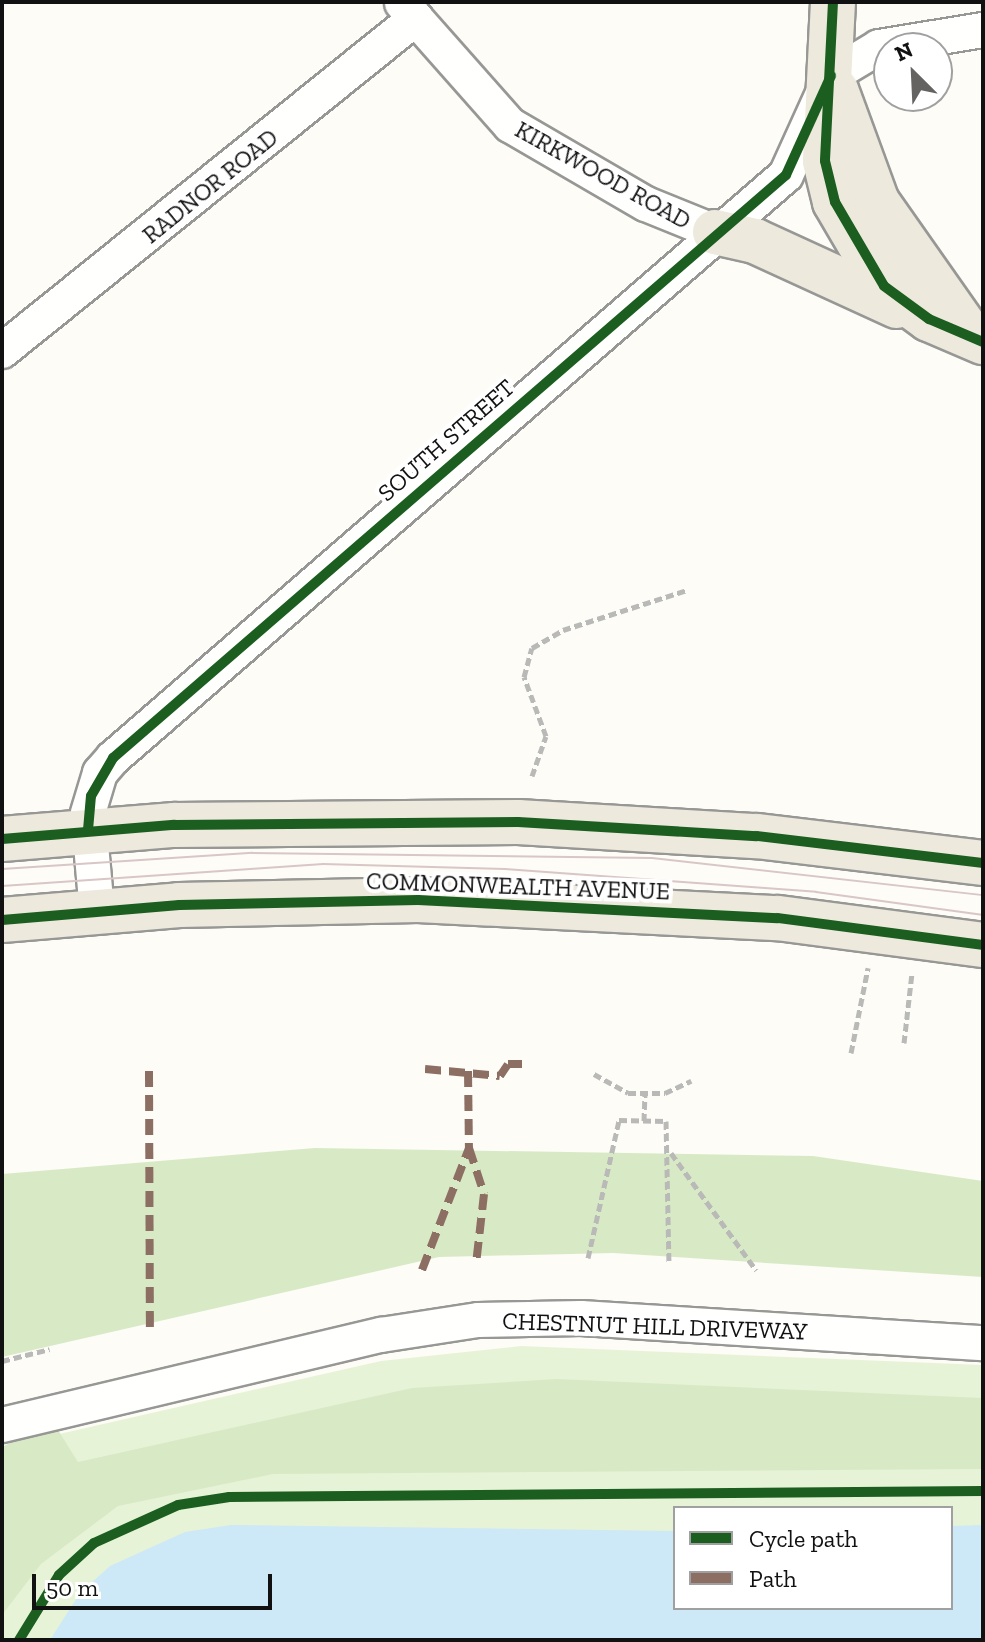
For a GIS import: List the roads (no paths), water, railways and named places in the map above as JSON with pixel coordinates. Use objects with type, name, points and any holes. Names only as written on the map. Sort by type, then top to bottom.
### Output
[{"type":"main road","points":[[833,2],[825,161],[835,202],[869,268],[929,319]]},
{"type":"main road","points":[[831,76],[877,202],[977,339]]},
{"type":"main road","points":[[715,232],[755,241],[977,339]]},
{"type":"main road","points":[[2,839],[88,830],[518,822],[757,836],[983,863]]},
{"type":"main road","name":"COMMONWEALTH AVENUE","points":[[2,920],[97,911],[300,901],[538,904],[778,918],[983,945]]},
{"type":"street","name":"KIRKWOOD ROAD","points":[[408,10],[510,125],[646,204],[715,232]]},
{"type":"street","name":"RADNOR ROAD","points":[[2,351],[408,10]]},
{"type":"street","points":[[831,76],[879,47],[983,30]]},
{"type":"street","name":"SOUTH STREET","points":[[97,911],[88,830],[91,796],[113,758],[715,232],[786,175],[831,76]]},
{"type":"street","name":"CHESTNUT HILL DRIVEWAY","points":[[2,1425],[381,1335],[478,1320],[581,1318],[983,1343]]},
{"type":"water","points":[[231,1525],[673,1531],[673,1610],[953,1610],[953,1526],[983,1525],[983,1640],[50,1640],[80,1593],[110,1566],[185,1532]]},
{"type":"tram line","points":[[2,869],[252,853],[652,858],[983,895]]},
{"type":"tram line","points":[[2,886],[323,864],[505,869],[816,892],[983,915]]}]
